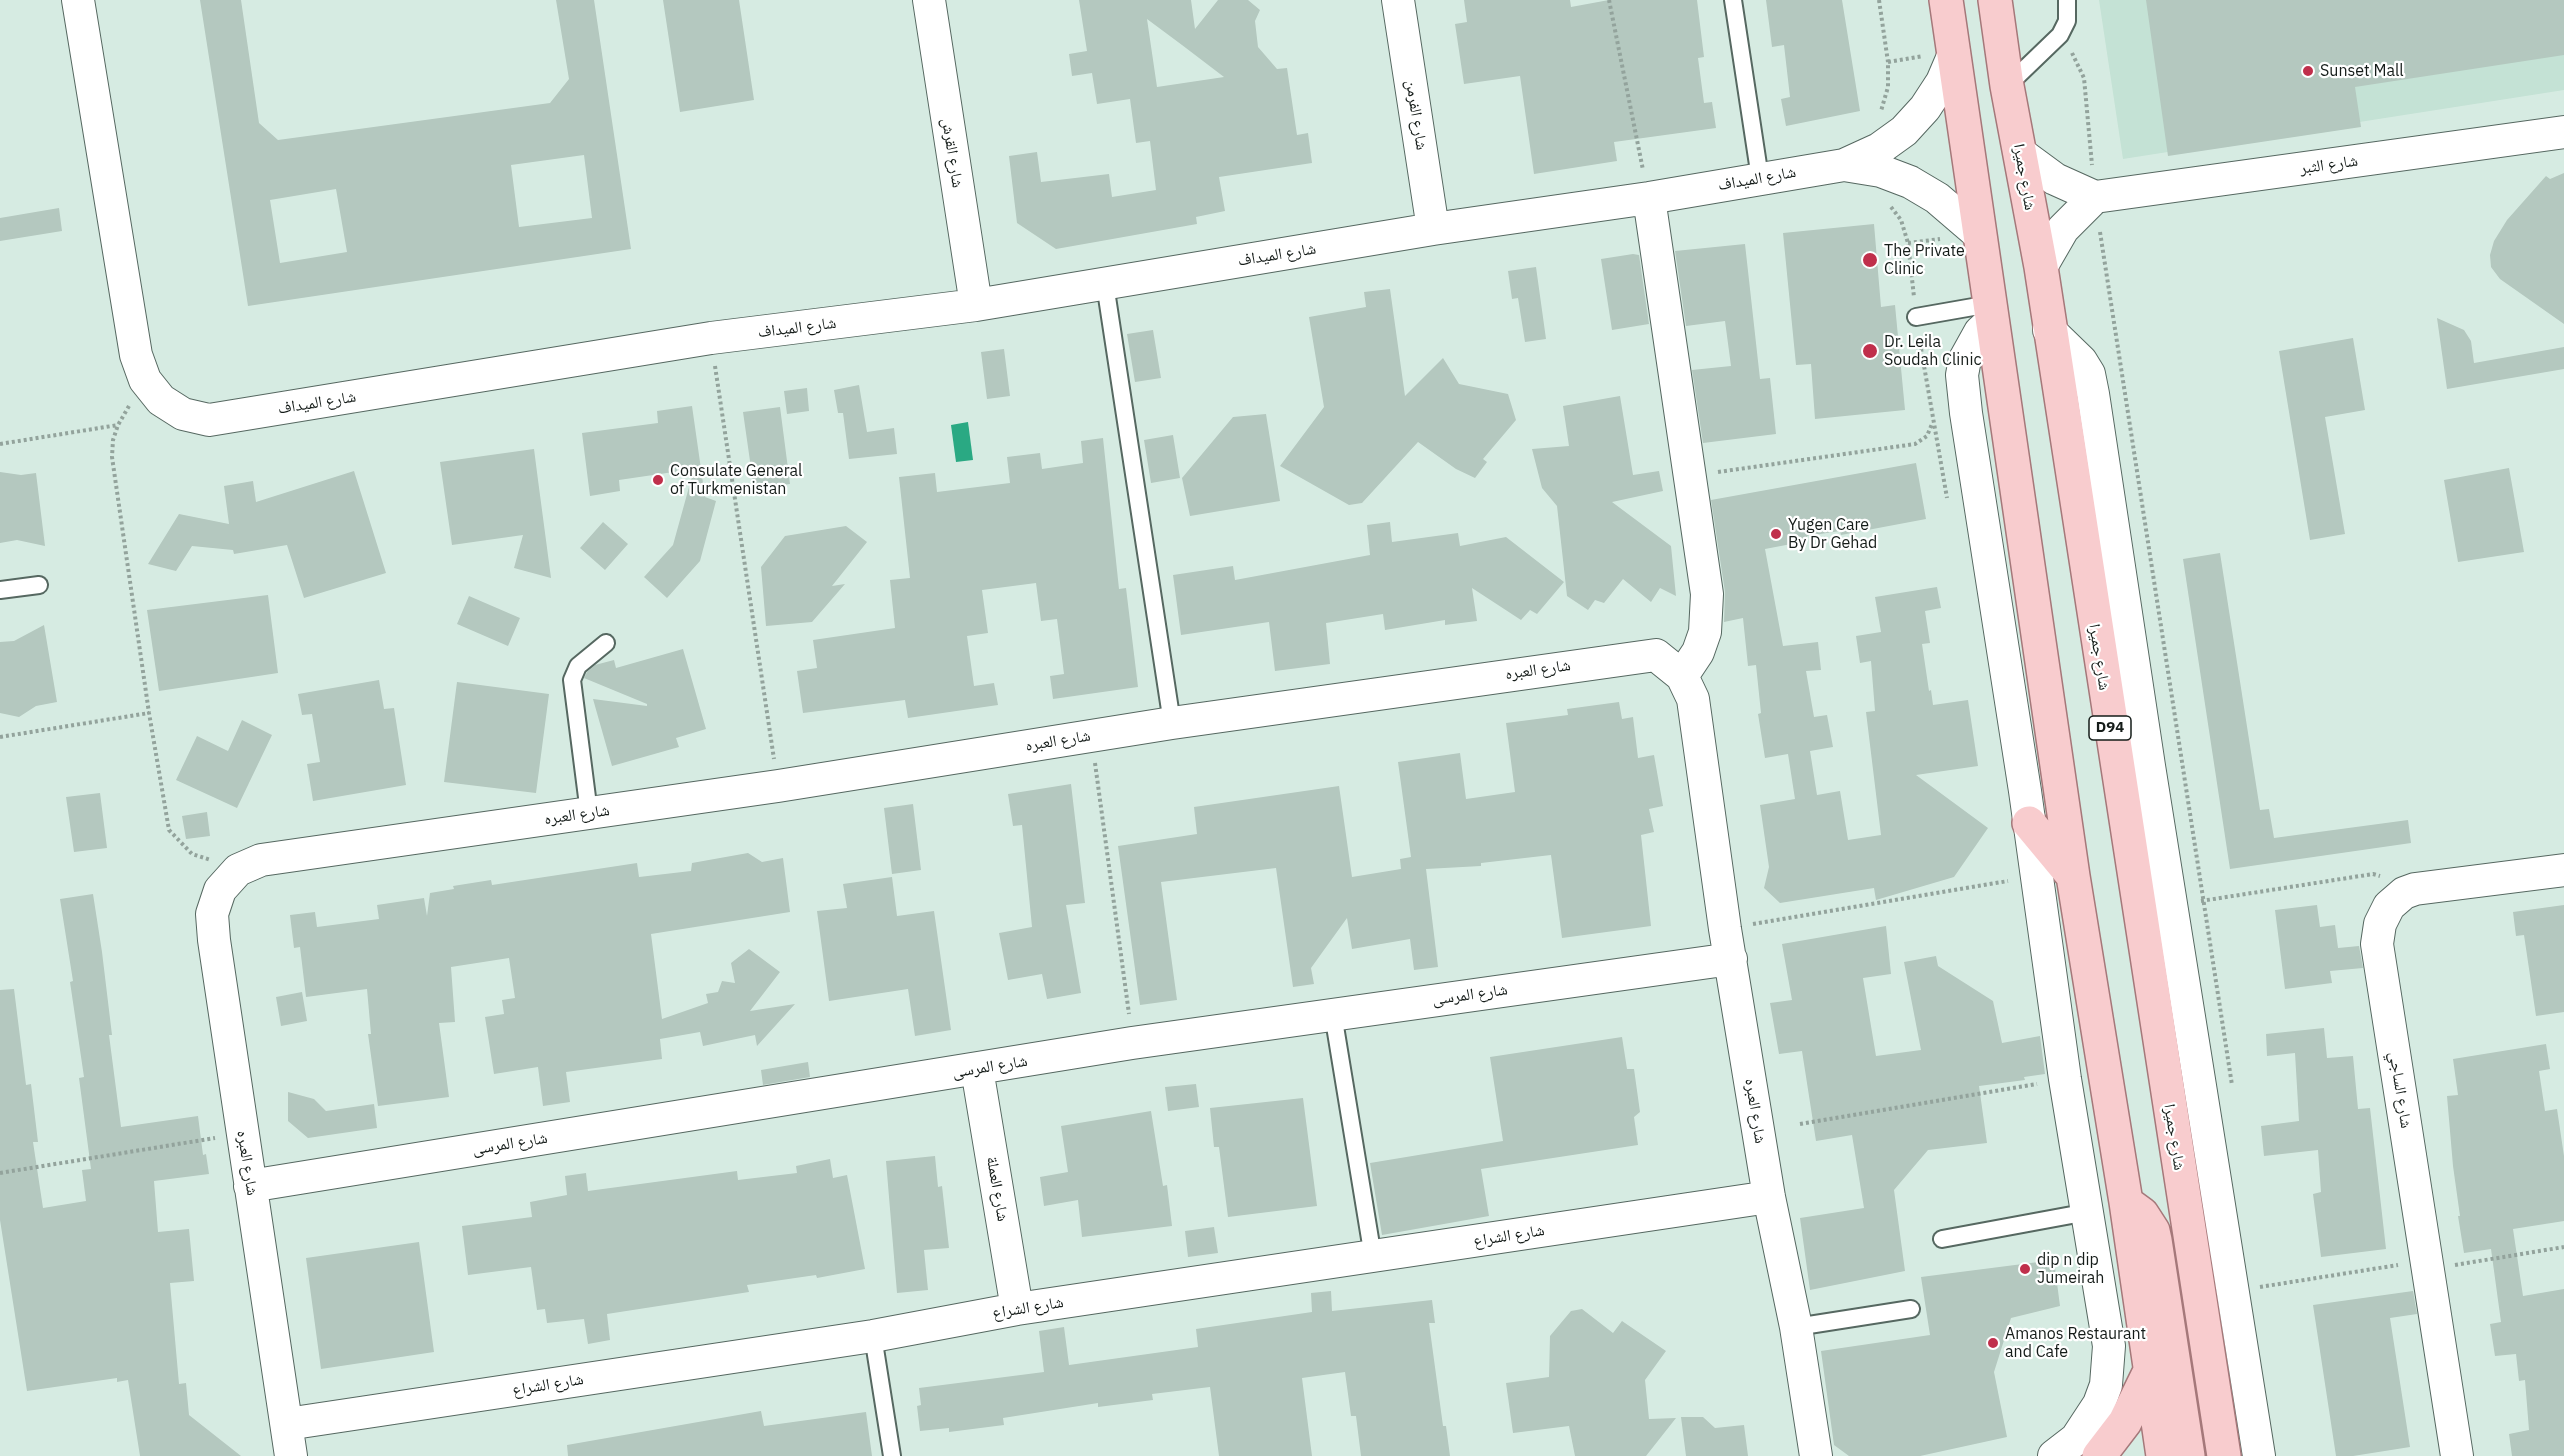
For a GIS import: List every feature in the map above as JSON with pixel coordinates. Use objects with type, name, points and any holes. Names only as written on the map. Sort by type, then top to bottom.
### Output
[{"type":"main road","points":[[1946,0],[2073,876],[2126,1202],[2163,1456]]},
{"type":"main road","name":"شارع جميرا","points":[[1995,0],[2007,86],[2041,267],[2224,1456]]},
{"type":"main road","points":[[2029,823],[2073,876]]},
{"type":"main road","points":[[2126,1202],[2142,1214],[2153,1230],[2188,1456]]},
{"type":"main road","points":[[2099,1456],[2125,1422],[2151,1369]]},
{"type":"street","name":"شارع الميداف","points":[[78,0],[136,356],[145,380],[162,400],[183,414],[209,420],[711,338],[976,306],[1433,229],[1649,198],[1844,165],[1879,149],[1904,131],[1925,108],[1942,82],[1954,54]]},
{"type":"street","name":"شارع القرش","points":[[929,0],[976,306]]},
{"type":"street","name":"شارع الفرمن","points":[[1398,0],[1433,229]]},
{"type":"street","name":"شارع الثبر","points":[[2095,197],[2564,132]]},
{"type":"street","points":[[2020,153],[2055,179],[2095,197],[2063,229],[2041,267]]},
{"type":"street","name":"شارع الميداف","points":[[1844,165],[1881,171],[1910,182],[1937,198],[1980,234]]},
{"type":"street","points":[[1649,198],[1707,594],[1705,632],[1698,652],[1682,676]]},
{"type":"street","points":[[1991,313],[1965,359],[1962,375],[1966,413],[2029,823],[2065,1079],[2109,1346],[2106,1385],[2089,1422],[2076,1439],[2054,1456]]},
{"type":"street","points":[[2049,330],[2081,362],[2089,374],[2093,394],[2171,903],[2248,1288],[2259,1456]]},
{"type":"street","name":"شارع العبره","points":[[291,1456],[242,1134],[212,914],[220,890],[238,870],[261,860],[778,786],[1172,723],[1656,655],[1682,676],[1693,699],[1728,944],[1769,1197],[1796,1327],[1816,1456]]},
{"type":"street","points":[[2404,894],[2415,889],[2564,870]]},
{"type":"street","name":"شارع الساجي","points":[[2404,894],[2389,906],[2380,924],[2377,944],[2457,1456]]},
{"type":"street","name":"شارع المرسى","points":[[250,1186],[1132,1043],[1333,1014],[1728,944]]},
{"type":"street","name":"شارع العملة","points":[[976,1069],[1017,1309]]},
{"type":"street","name":"شارع الشراع","points":[[287,1424],[873,1336],[1017,1309],[1769,1197]]},
{"type":"lane","points":[[1733,0],[1760,178]]},
{"type":"lane","points":[[2007,86],[2060,35],[2067,21],[2067,0]]},
{"type":"lane","points":[[1105,284],[1172,723]]},
{"type":"lane","points":[[1916,317],[1991,313]]},
{"type":"lane","points":[[0,590],[39,585]]},
{"type":"lane","points":[[589,813],[572,680],[578,666],[606,643]]},
{"type":"lane","points":[[1333,1014],[1373,1257]]},
{"type":"lane","points":[[1942,1239],[2088,1212]]},
{"type":"lane","points":[[1796,1327],[1911,1309]]},
{"type":"lane","points":[[873,1336],[892,1456]]},
{"type":"path","points":[[1609,0],[1649,198]]},
{"type":"path","points":[[2060,35],[2076,59],[2084,78],[2095,197],[2232,1088]]},
{"type":"path","points":[[711,338],[778,786]]},
{"type":"path","points":[[145,380],[118,425],[113,440],[112,457],[149,712],[170,830],[192,854],[238,870]]},
{"type":"path","points":[[1690,476],[1915,444],[1927,436],[1937,418],[1966,413]]},
{"type":"path","points":[[0,444],[118,425]]},
{"type":"path","points":[[0,737],[149,712]]},
{"type":"path","points":[[1092,736],[1132,1043]]},
{"type":"path","points":[[2171,903],[2204,901],[2373,874],[2391,878],[2404,894]]},
{"type":"path","points":[[1728,944],[2018,879]]},
{"type":"path","points":[[1800,1124],[2065,1079]]},
{"type":"path","points":[[0,1173],[242,1134]]},
{"type":"path","points":[[2248,1288],[2564,1247]]},
{"type":"path","points":[[2248,1288],[2261,1275]]},
{"type":"path","points":[[2248,1288],[2265,1298]]},
{"type":"shaded area","name":"Sunset Mall","points":[[2099,0],[2564,0],[2564,90],[2123,159]]},
{"type":"shaded area","points":[[968,422],[973,460],[956,462],[951,425]]},
{"type":"building","points":[[200,0],[241,0],[259,123],[278,140],[550,103],[569,79],[556,0],[594,0],[631,249],[248,306]],"holes":[[[584,155],[592,218],[519,227],[511,165]],[[336,189],[347,252],[280,263],[270,200]]]},
{"type":"building","points":[[663,0],[739,0],[754,100],[680,112]]},
{"type":"building","points":[[1079,0],[1191,0],[1195,29],[1218,0],[1248,0],[1260,10],[1255,21],[1258,47],[1277,69],[1287,68],[1297,135],[1308,133],[1312,163],[1219,177],[1225,211],[1196,217],[1197,224],[1056,249],[1017,223],[1009,156],[1037,152],[1041,182],[1109,174],[1112,197],[1156,190],[1150,141],[1136,143],[1130,99],[1097,104],[1092,73],[1072,76],[1069,54],[1087,51]],"holes":[[[1147,19],[1224,77],[1157,87]]]},
{"type":"building","points":[[1464,0],[1570,0],[1571,7],[1609,0],[1697,0],[1704,57],[1698,58],[1704,103],[1712,102],[1716,128],[1614,142],[1617,161],[1534,174],[1520,76],[1464,84],[1455,24],[1467,22]]},
{"type":"building","points":[[1766,0],[1842,0],[1860,111],[1786,126],[1781,99],[1790,97],[1784,45],[1772,47]]},
{"type":"building","name":"Sunset Mall","points":[[2146,0],[2564,0],[2564,55],[2355,87],[2361,127],[2168,156]]},
{"type":"building","points":[[2564,173],[2564,324],[2500,279],[2491,267],[2490,255],[2494,241],[2507,220],[2546,176],[2550,179]]},
{"type":"building","points":[[59,208],[62,231],[0,241],[0,218]]},
{"type":"building","points":[[1874,224],[1881,307],[1895,305],[1905,410],[1815,419],[1811,364],[1796,365],[1783,233]]},
{"type":"building","points":[[1745,244],[1760,379],[1770,378],[1776,434],[1703,443],[1692,370],[1731,366],[1725,321],[1686,326],[1675,251]]},
{"type":"building","points":[[1639,255],[1649,324],[1612,330],[1601,259]]},
{"type":"building","points":[[1536,267],[1546,339],[1525,342],[1518,298],[1512,299],[1508,271]]},
{"type":"building","points":[[1390,289],[1405,396],[1443,358],[1459,384],[1508,394],[1516,420],[1483,459],[1487,462],[1475,478],[1456,469],[1418,442],[1362,503],[1349,505],[1280,466],[1324,407],[1309,317],[1366,307],[1364,292]]},
{"type":"building","points":[[2437,318],[2464,330],[2471,341],[2474,363],[2564,347],[2564,369],[2447,389]]},
{"type":"building","points":[[1153,330],[1161,378],[1135,382],[1127,334]]},
{"type":"building","points":[[2353,338],[2365,410],[2325,417],[2345,534],[2310,540],[2279,351]]},
{"type":"building","points":[[1004,349],[1010,396],[987,399],[981,352]]},
{"type":"building","points":[[859,385],[867,432],[894,428],[897,454],[849,459],[843,413],[838,413],[834,390]]},
{"type":"building","points":[[807,388],[809,411],[787,414],[784,391]]},
{"type":"building","points":[[1620,396],[1633,475],[1659,471],[1663,491],[1612,502],[1671,546],[1676,596],[1660,588],[1651,602],[1623,579],[1604,603],[1595,600],[1588,610],[1567,596],[1557,506],[1542,488],[1532,449],[1569,446],[1563,406]]},
{"type":"building","points":[[692,406],[705,497],[716,501],[700,561],[667,598],[644,577],[673,545],[694,469],[619,480],[620,491],[590,496],[582,433],[658,423],[657,411]]},
{"type":"building","points":[[780,407],[790,484],[754,489],[743,412]]},
{"type":"building","points":[[1266,414],[1280,501],[1190,516],[1182,478],[1233,417]]},
{"type":"building","points":[[1173,435],[1180,478],[1151,483],[1144,440]]},
{"type":"building","points":[[1103,438],[1119,589],[1126,588],[1138,687],[1053,699],[1050,676],[1064,674],[1057,619],[1041,621],[1036,583],[982,590],[988,633],[967,636],[974,686],[994,683],[998,705],[908,718],[905,700],[803,713],[797,671],[817,668],[813,640],[895,628],[890,580],[910,578],[899,477],[935,473],[937,492],[1010,483],[1007,457],[1040,453],[1042,469],[1083,463],[1081,441]]},
{"type":"building","points":[[534,449],[551,578],[514,568],[523,535],[452,545],[440,462]]},
{"type":"building","points":[[1916,463],[1926,519],[1841,535],[1840,531],[1807,536],[1807,541],[1765,549],[1783,646],[1818,642],[1821,670],[1806,671],[1814,717],[1827,715],[1833,747],[1810,751],[1817,795],[1840,791],[1848,840],[1881,835],[1866,712],[1875,711],[1871,661],[1860,663],[1856,636],[1881,632],[1875,597],[1937,587],[1941,608],[1925,611],[1930,643],[1922,644],[1929,691],[1931,690],[1933,705],[1968,700],[1978,766],[1916,775],[1988,828],[1954,877],[1876,900],[1874,888],[1780,903],[1764,888],[1769,867],[1760,805],[1795,799],[1788,754],[1765,758],[1758,714],[1761,713],[1756,665],[1748,666],[1743,618],[1724,622],[1725,592],[1711,500]]},
{"type":"building","points":[[2509,468],[2524,552],[2458,562],[2444,480]]},
{"type":"building","points":[[354,471],[386,573],[304,598],[287,545],[234,554],[233,550],[192,546],[176,571],[148,564],[179,514],[229,524],[224,486],[253,481],[256,502]]},
{"type":"building","points":[[0,472],[21,475],[36,473],[45,546],[17,540],[0,543]]},
{"type":"building","points":[[603,522],[628,544],[605,570],[580,548]]},
{"type":"building","points":[[1390,522],[1392,542],[1458,533],[1460,546],[1506,537],[1564,582],[1537,614],[1530,610],[1521,620],[1472,588],[1477,621],[1445,625],[1445,620],[1385,630],[1383,614],[1326,623],[1330,664],[1275,671],[1269,622],[1181,635],[1173,575],[1233,566],[1235,580],[1370,555],[1367,525]]},
{"type":"building","points":[[846,526],[867,542],[832,586],[845,584],[812,622],[766,626],[761,567],[785,536]]},
{"type":"building","points":[[2220,553],[2260,810],[2269,809],[2274,838],[2408,820],[2411,843],[2230,869],[2183,559]]},
{"type":"building","points":[[268,595],[278,673],[159,691],[147,610]]},
{"type":"building","points":[[469,596],[520,618],[508,646],[457,624]]},
{"type":"building","points":[[44,625],[57,702],[36,706],[19,717],[0,713],[0,642],[14,641]]},
{"type":"building","points":[[683,649],[706,729],[676,738],[679,747],[612,766],[593,699],[647,706],[647,704],[584,678],[587,672],[595,665],[614,660],[616,668]]},
{"type":"building","points":[[379,680],[384,709],[394,708],[406,785],[313,801],[307,764],[320,762],[312,714],[302,715],[298,694]]},
{"type":"building","points":[[457,682],[549,694],[536,793],[444,782]]},
{"type":"building","points":[[1619,702],[1622,719],[1633,717],[1638,758],[1654,755],[1663,806],[1649,809],[1654,832],[1641,835],[1651,926],[1562,938],[1551,855],[1481,863],[1481,866],[1426,869],[1438,967],[1414,970],[1410,939],[1352,949],[1347,918],[1311,968],[1314,984],[1293,987],[1276,868],[1161,882],[1177,1000],[1140,1005],[1118,846],[1197,834],[1194,807],[1339,786],[1352,877],[1401,869],[1400,859],[1411,857],[1398,762],[1460,753],[1466,799],[1515,792],[1506,723],[1568,715],[1567,709]]},
{"type":"building","points":[[242,720],[272,735],[237,808],[176,780],[197,736],[228,751]]},
{"type":"building","points":[[1071,784],[1085,903],[1066,905],[1081,993],[1047,999],[1042,974],[1008,980],[999,933],[1032,927],[1022,825],[1013,826],[1008,794]]},
{"type":"building","points":[[100,793],[107,848],[74,852],[66,797]]},
{"type":"building","points":[[913,804],[921,870],[892,874],[884,808]]},
{"type":"building","points":[[207,812],[210,836],[186,839],[182,816]]},
{"type":"building","points":[[748,853],[762,862],[783,858],[790,912],[651,934],[662,1019],[708,1003],[706,994],[718,992],[722,981],[735,983],[731,963],[749,949],[780,972],[750,1011],[795,1004],[757,1046],[755,1035],[703,1046],[700,1032],[660,1039],[662,1059],[566,1072],[570,1102],[543,1106],[538,1067],[494,1074],[485,1017],[504,1014],[502,1000],[515,998],[509,958],[451,967],[455,1022],[439,1023],[449,1097],[378,1106],[368,1034],[371,1034],[367,989],[306,997],[300,947],[294,948],[290,915],[315,912],[317,927],[379,919],[377,905],[424,898],[427,916],[430,893],[454,889],[453,886],[491,880],[492,885],[637,863],[639,877],[691,871],[692,863]]},
{"type":"building","points":[[892,877],[897,916],[934,911],[951,1030],[915,1036],[908,989],[829,1001],[817,911],[847,908],[843,884]]},
{"type":"building","points":[[93,894],[112,1035],[109,1035],[121,1127],[198,1116],[203,1155],[206,1154],[209,1174],[154,1181],[158,1232],[189,1229],[194,1281],[170,1283],[179,1384],[186,1383],[189,1415],[241,1456],[140,1456],[128,1380],[117,1382],[117,1378],[27,1391],[0,1220],[0,990],[14,989],[26,1085],[31,1084],[38,1142],[33,1142],[43,1208],[86,1201],[82,1170],[91,1169],[79,1078],[84,1077],[70,982],[73,981],[60,899]]},
{"type":"building","points":[[2317,905],[2320,927],[2335,925],[2338,948],[2359,946],[2363,968],[2330,971],[2332,983],[2285,989],[2275,910]]},
{"type":"building","points":[[2564,905],[2564,1012],[2536,1016],[2524,935],[2516,936],[2513,912]]},
{"type":"building","points":[[1886,926],[1891,974],[1863,978],[1876,1056],[1921,1050],[1904,962],[1936,956],[1938,966],[1993,1001],[2002,1043],[2040,1036],[2045,1074],[2024,1077],[2025,1080],[1979,1086],[1987,1143],[1928,1150],[1894,1190],[1905,1271],[1810,1290],[1800,1218],[1864,1208],[1852,1135],[1816,1141],[1802,1051],[1779,1054],[1770,1003],[1792,1000],[1782,944]]},
{"type":"building","points":[[302,992],[307,1021],[281,1026],[276,997]]},
{"type":"building","points":[[2324,1028],[2327,1058],[2353,1056],[2358,1109],[2370,1108],[2386,1249],[2321,1257],[2313,1194],[2321,1192],[2318,1150],[2264,1156],[2261,1126],[2299,1121],[2295,1053],[2267,1056],[2266,1034]]},
{"type":"building","points":[[1622,1037],[1627,1069],[1634,1069],[1640,1112],[1634,1117],[1638,1145],[1481,1169],[1489,1216],[1382,1235],[1370,1163],[1503,1141],[1490,1057]]},
{"type":"building","points":[[2546,1044],[2550,1069],[2539,1071],[2545,1111],[2557,1109],[2564,1156],[2564,1221],[2513,1229],[2523,1296],[2564,1289],[2564,1456],[2512,1456],[2509,1434],[2529,1430],[2525,1380],[2519,1381],[2516,1354],[2495,1356],[2490,1324],[2501,1322],[2491,1249],[2464,1253],[2458,1216],[2460,1216],[2447,1096],[2458,1095],[2453,1059]]},
{"type":"building","points":[[808,1062],[810,1077],[763,1085],[761,1070]]},
{"type":"building","points":[[1196,1084],[1199,1107],[1168,1111],[1165,1087]]},
{"type":"building","points":[[288,1092],[314,1099],[326,1111],[374,1104],[377,1128],[308,1138],[288,1121]]},
{"type":"building","points":[[1303,1098],[1317,1206],[1228,1217],[1219,1147],[1214,1147],[1210,1108]]},
{"type":"building","points":[[1151,1111],[1163,1186],[1167,1185],[1172,1226],[1082,1237],[1078,1200],[1044,1206],[1040,1177],[1068,1172],[1061,1126]]},
{"type":"building","points":[[935,1156],[938,1187],[942,1186],[949,1248],[924,1250],[928,1290],[897,1293],[886,1161]]},
{"type":"building","points":[[830,1159],[833,1178],[847,1175],[865,1269],[817,1278],[816,1275],[747,1285],[749,1292],[607,1314],[610,1340],[588,1344],[584,1319],[547,1323],[545,1309],[537,1310],[531,1267],[468,1275],[462,1226],[532,1217],[530,1202],[567,1195],[565,1176],[586,1173],[588,1191],[737,1171],[738,1180],[797,1173],[796,1166]]},
{"type":"building","points":[[1214,1227],[1218,1253],[1188,1257],[1185,1231]]},
{"type":"building","points":[[419,1242],[434,1352],[321,1369],[306,1258]]},
{"type":"building","points":[[2054,1260],[2060,1306],[2011,1318],[1994,1372],[2007,1437],[1920,1456],[1849,1456],[1834,1445],[1821,1351],[1930,1335],[1921,1277]]},
{"type":"building","points":[[1331,1291],[1332,1311],[1432,1300],[1435,1323],[1429,1323],[1443,1426],[1446,1426],[1450,1456],[1361,1456],[1356,1416],[1351,1416],[1345,1372],[1302,1378],[1312,1456],[1219,1456],[1210,1387],[1152,1394],[1153,1400],[1098,1407],[1098,1403],[1003,1418],[1004,1425],[949,1432],[949,1428],[920,1431],[917,1406],[921,1405],[919,1388],[1044,1372],[1039,1331],[1064,1327],[1069,1365],[1198,1347],[1196,1329],[1312,1312],[1311,1293]]},
{"type":"building","points":[[2413,1291],[2417,1314],[2390,1318],[2410,1447],[2353,1456],[2336,1456],[2313,1305]]},
{"type":"building","points":[[1582,1309],[1613,1333],[1622,1321],[1666,1351],[1645,1380],[1649,1419],[1676,1418],[1646,1456],[1575,1456],[1569,1426],[1513,1433],[1506,1383],[1549,1377],[1550,1336],[1571,1311]]},
{"type":"building","points":[[761,1411],[764,1426],[866,1412],[872,1456],[568,1456],[567,1445]]},
{"type":"building","points":[[1681,1417],[1703,1417],[1715,1428],[1744,1425],[1748,1456],[1686,1456]]},
{"type":"place","name":"Sunset Mall","points":[[2308,71]]},
{"type":"place","name":"The Private Clinic","points":[[1870,260]]},
{"type":"place","name":"Dr. Leila Soudah Clinic","points":[[1870,351]]},
{"type":"place","name":"Consulate General of Turkmenistan","points":[[658,480]]},
{"type":"place","name":"Yugen Care By Dr Gehad","points":[[1776,534]]},
{"type":"place","name":"dip n dip Jumeirah","points":[[2025,1269]]},
{"type":"place","name":"Amanos Restaurant and Cafe","points":[[1993,1343]]}]
